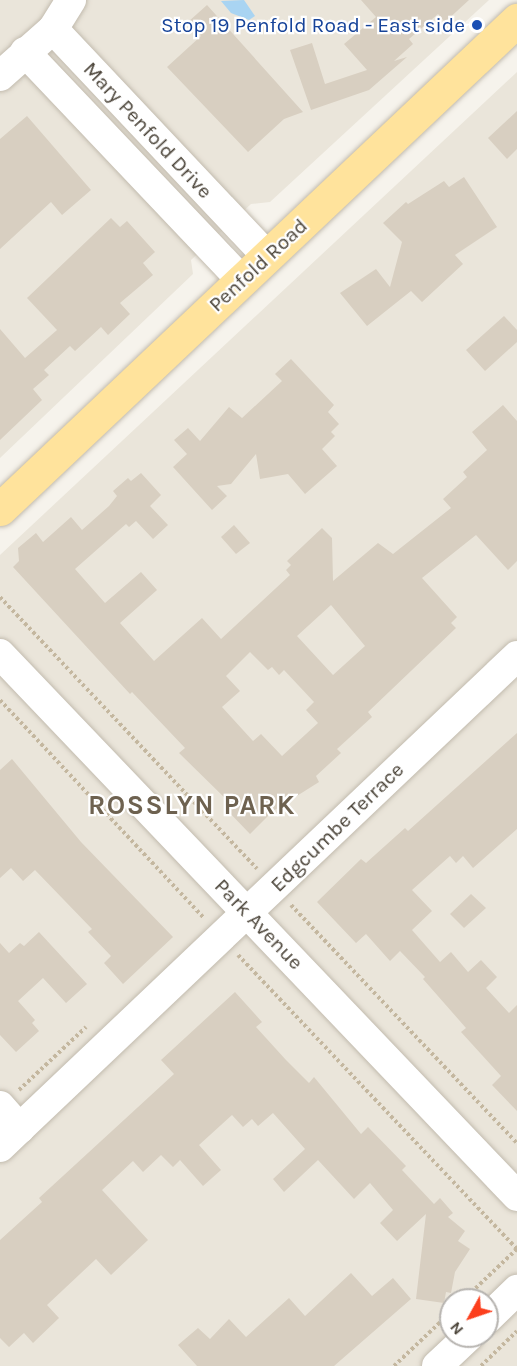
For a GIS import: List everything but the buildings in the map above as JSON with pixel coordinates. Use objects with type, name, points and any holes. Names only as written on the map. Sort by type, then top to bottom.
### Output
[{"type":"main road","name":"Penfold Road","points":[[0,510],[517,20]]},
{"type":"street","points":[[0,75],[53,28],[71,0]]},
{"type":"street","name":"Mary Penfold Drive","points":[[53,28],[267,256]]},
{"type":"street","name":"Mary Penfold Drive","points":[[25,52],[242,280]]},
{"type":"street","name":"Park Avenue","points":[[0,654],[517,1196]]},
{"type":"street","name":"Edgcumbe Terrace","points":[[10,1138],[517,656]]},
{"type":"street","points":[[0,1106],[10,1138]]},
{"type":"street","points":[[499,1307],[517,1290]]},
{"type":"street","points":[[438,1366],[457,1348]]},
{"type":"path","points":[[0,597],[273,888],[517,1143]]},
{"type":"path","points":[[0,700],[517,1249],[476,1288]]},
{"type":"path","points":[[394,1366],[439,1323]]},
{"type":"path","points":[[481,1366],[517,1331]]},
{"type":"shaded area","points":[[0,0],[489,0],[270,202],[251,204],[191,260],[193,274],[0,458]]},
{"type":"shaded area","points":[[517,72],[517,1366],[0,1366],[0,555]]},
{"type":"water","points":[[244,0],[255,16],[249,20],[231,13],[221,1]]},
{"type":"place","name":"Stop 19 Penfold Road - East side","points":[[477,25]]},
{"type":"district","name":"ROSSLYN PARK","points":[[192,806]]}]
